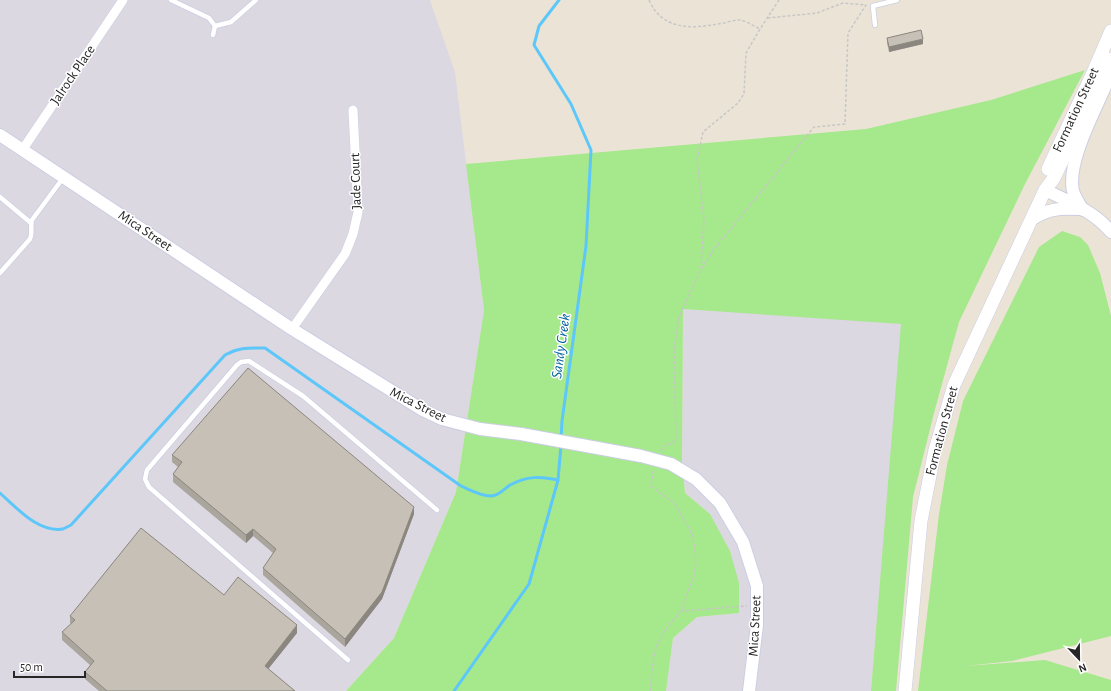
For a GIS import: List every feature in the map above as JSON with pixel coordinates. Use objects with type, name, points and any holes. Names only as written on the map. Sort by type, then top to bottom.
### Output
[{"type":"main road","name":"Formation Street","points":[[1045,190],[1046,174],[1111,31]]},
{"type":"main road","name":"Formation Street","points":[[905,691],[921,521],[935,450],[954,385],[1045,190],[1054,178],[1111,59]]},
{"type":"street","name":"Jalrock Place","points":[[23,149],[123,0]]},
{"type":"street","points":[[1083,210],[1075,197],[1072,183],[1078,151],[1111,72]]},
{"type":"street","name":"Jade Court","points":[[292,329],[345,254],[353,234],[358,212],[353,110]]},
{"type":"street","name":"Mica Street","points":[[0,135],[292,329],[414,406],[442,419],[480,429],[521,434],[657,460],[671,464],[696,479],[720,503],[743,542],[757,586],[757,625],[749,691]]},
{"type":"street","points":[[1045,190],[1098,219],[1111,232]]},
{"type":"street","points":[[1031,220],[1041,213],[1060,208],[1083,210]]},
{"type":"lane","points":[[171,0],[209,18],[215,26],[213,35]]},
{"type":"lane","points":[[215,26],[231,22],[256,0]]},
{"type":"lane","points":[[875,25],[873,6],[897,0]]},
{"type":"lane","points":[[0,273],[30,239],[32,233],[32,220],[64,177]]},
{"type":"lane","points":[[0,197],[31,223]]},
{"type":"lane","points":[[348,660],[149,487],[145,478],[147,470],[237,365],[242,362],[249,361],[303,396],[437,510]]},
{"type":"path","points":[[649,0],[653,10],[665,20],[682,27],[708,26],[740,20],[760,29]]},
{"type":"path","points":[[701,269],[704,220],[697,160],[703,132],[738,103],[744,94],[746,53],[779,0]]},
{"type":"path","points":[[650,691],[656,647],[665,630],[681,611],[694,575],[696,564],[692,534],[675,504],[651,486],[652,474],[658,454],[664,446],[674,442],[676,436],[674,350],[679,317],[701,269],[716,248],[814,127],[845,124],[848,33],[866,4],[843,3],[817,13],[768,18]]},
{"type":"path","points":[[681,611],[757,605]]},
{"type":"shaded area","points":[[0,0],[430,0],[455,72],[484,310],[456,492],[394,638],[346,691],[0,691]]},
{"type":"shaded area","points":[[683,309],[788,314],[902,324],[871,691],[666,691],[673,638],[697,617],[739,613],[710,514],[685,493],[682,460]]},
{"type":"green space","points":[[1085,70],[1025,184],[959,322],[913,497],[896,691],[871,691],[901,324],[683,309],[682,460],[685,493],[710,514],[730,551],[739,583],[739,613],[697,617],[673,638],[666,691],[346,691],[394,638],[456,492],[484,310],[466,164],[866,129],[991,100]]},
{"type":"green space","points":[[1062,231],[1080,237],[1088,245],[1100,273],[1111,316],[1111,636],[1012,661],[965,666],[1045,660],[1111,680],[1111,691],[918,691],[939,514],[947,465],[963,401],[1039,247]]},
{"type":"building","points":[[921,30],[923,39],[889,47],[887,38]]},
{"type":"building","points":[[248,368],[414,507],[382,592],[345,639],[263,568],[276,549],[253,529],[246,535],[173,474],[182,462],[172,455]]},
{"type":"building","points":[[141,528],[224,595],[238,577],[297,625],[265,666],[295,691],[107,691],[85,672],[94,661],[62,632],[75,620],[70,616]]},
{"type":"waterway","name":"Sandy Creek","points":[[559,0],[539,26],[534,45],[571,104],[591,150],[586,246],[562,421],[561,439]]},
{"type":"waterway","points":[[0,493],[28,518],[45,527],[63,529],[71,525],[225,355],[244,348],[265,348],[461,486],[472,491],[483,495],[494,496],[510,485],[528,478],[539,477],[558,480]]},
{"type":"waterway","name":"Sandy Creek","points":[[454,691],[529,584],[558,480],[561,445]]}]
